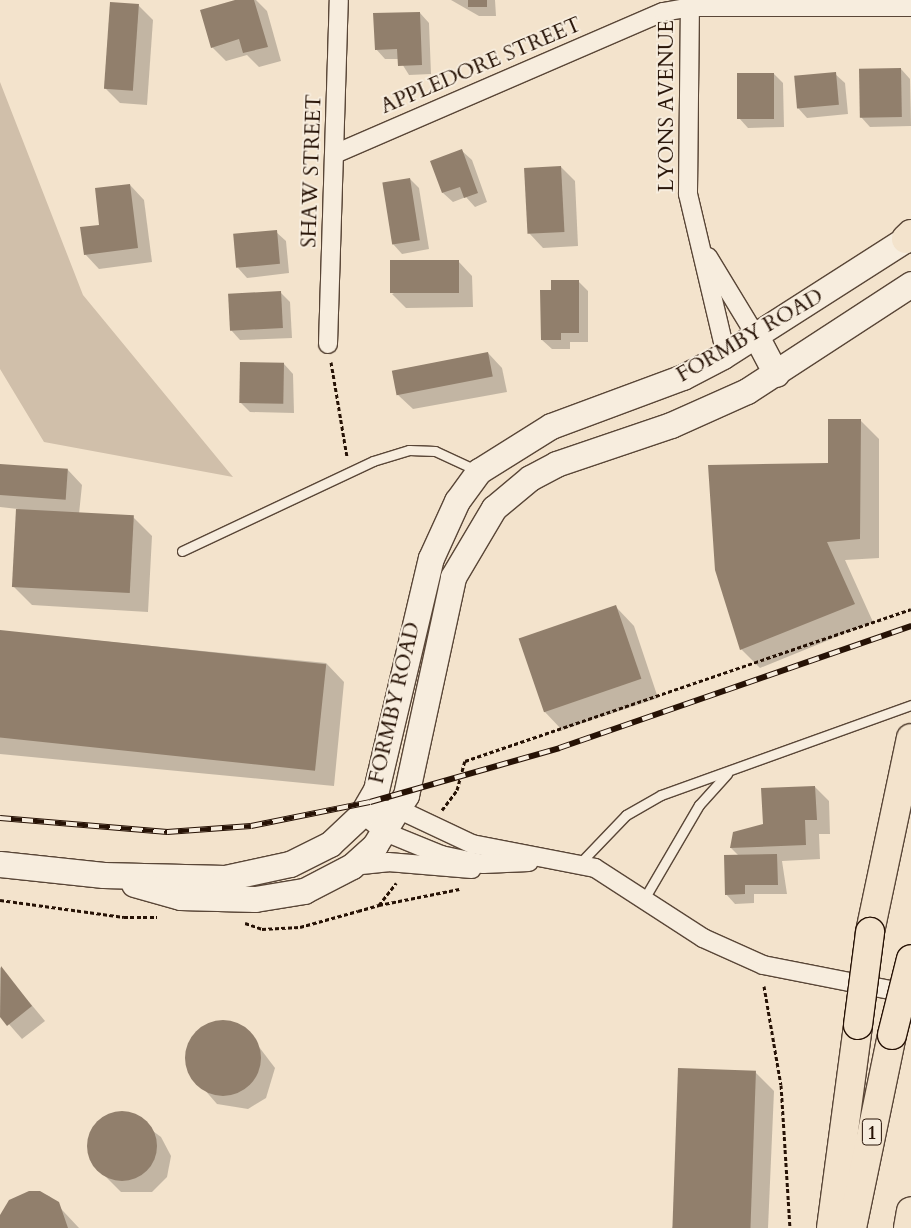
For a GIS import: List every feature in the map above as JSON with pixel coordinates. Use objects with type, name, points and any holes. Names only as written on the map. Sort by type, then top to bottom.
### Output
[{"type":"highway","points":[[831,1228],[870,932],[909,746]]},
{"type":"highway","name":"1","points":[[852,1228],[892,1036],[911,959]]},
{"type":"highway","points":[[908,1228],[911,1211]]},
{"type":"main road","name":"FORMBY ROAD","points":[[103,874],[225,878],[260,872],[313,854],[364,812],[384,763],[431,558],[457,501],[479,471],[551,426],[683,377],[726,355],[909,236]]},
{"type":"main road","name":"FORMBY ROAD","points":[[103,874],[180,897],[231,900],[304,891],[352,866],[384,832],[400,810],[453,577],[477,531],[506,495],[556,464],[671,425],[735,396],[776,374],[911,284]]},
{"type":"main road","points":[[756,336],[776,374]]},
{"type":"main road","points":[[726,355],[735,396]]},
{"type":"main road","points":[[479,471],[506,495]]},
{"type":"main road","points":[[0,864],[103,874]]},
{"type":"street","name":"SHAW STREET","points":[[328,344],[337,153],[338,0]]},
{"type":"street","name":"APPLEDORE STREET","points":[[337,153],[663,12],[690,4],[876,3],[911,7]]},
{"type":"street","name":"LYONS AVENUE","points":[[690,4],[687,170],[691,212],[726,355]]},
{"type":"street","name":"LYONS AVENUE","points":[[691,212],[707,256],[756,336]]},
{"type":"street","points":[[364,812],[400,810],[472,844],[572,861],[609,875],[703,938],[763,965],[911,994]]},
{"type":"street","points":[[364,812],[384,832],[456,859],[502,864]]},
{"type":"street","points":[[352,866],[397,863],[459,870],[502,864],[572,861]]},
{"type":"lane","points":[[182,551],[391,455],[422,448],[479,471]]},
{"type":"lane","points":[[572,861],[643,803],[911,705]]},
{"type":"lane","points":[[644,899],[699,805],[733,769]]},
{"type":"path","points":[[328,344],[350,474]]},
{"type":"path","points":[[458,790],[464,761],[911,609]]},
{"type":"path","points":[[379,905],[462,888]]},
{"type":"path","points":[[763,965],[781,1085],[790,1228]]},
{"type":"shaded area","points":[[0,82],[83,295],[233,477],[44,442],[0,369]]},
{"type":"building","points":[[235,0],[254,0],[268,47],[243,53],[239,39],[211,48],[200,10]]},
{"type":"building","points":[[468,0],[487,0],[487,7],[468,7]]},
{"type":"building","points":[[110,2],[139,4],[133,91],[104,89]]},
{"type":"building","points":[[420,12],[422,65],[398,66],[397,49],[375,50],[373,13]]},
{"type":"building","points":[[901,68],[902,117],[860,118],[859,69]]},
{"type":"building","points":[[836,72],[839,105],[797,109],[794,76]]},
{"type":"building","points":[[737,73],[774,73],[774,119],[737,119]]},
{"type":"building","points":[[462,149],[478,193],[464,198],[460,187],[442,193],[430,161]]},
{"type":"building","points":[[561,166],[564,232],[528,234],[524,168]]},
{"type":"building","points":[[410,178],[420,240],[392,245],[382,182]]},
{"type":"building","points":[[130,184],[138,248],[84,255],[80,227],[99,225],[95,188]]},
{"type":"building","points":[[277,230],[280,264],[236,268],[233,234]]},
{"type":"building","points":[[390,260],[459,260],[459,293],[390,293]]},
{"type":"building","points":[[551,280],[579,280],[579,333],[561,333],[561,340],[541,340],[540,290],[551,290]]},
{"type":"building","points":[[281,291],[283,328],[230,331],[228,294]]},
{"type":"building","points":[[488,352],[493,377],[397,395],[392,371]]},
{"type":"building","points":[[240,362],[284,363],[283,404],[239,403]]},
{"type":"building","points":[[828,419],[861,419],[860,539],[827,542],[855,604],[740,650],[715,570],[708,465],[828,463]]},
{"type":"building","points":[[0,464],[68,469],[66,500],[0,495]]},
{"type":"building","points":[[16,509],[134,515],[130,593],[12,587]]},
{"type":"building","points":[[616,605],[641,679],[544,712],[519,639]]},
{"type":"building","points":[[0,630],[326,664],[315,771],[0,738]]},
{"type":"building","points":[[815,786],[817,820],[805,820],[806,845],[730,848],[733,832],[763,824],[761,788]]},
{"type":"building","points":[[777,854],[778,885],[745,885],[745,894],[725,895],[724,855]]},
{"type":"building","points":[[1,966],[32,1006],[7,1026],[0,1017]]},
{"type":"building","points":[[216,1020],[230,1020],[244,1026],[255,1037],[261,1051],[258,1073],[250,1085],[230,1096],[216,1096],[202,1090],[191,1079],[185,1065],[185,1051],[191,1037],[202,1026]]},
{"type":"building","points":[[678,1068],[756,1071],[750,1228],[672,1228]]},
{"type":"building","points":[[129,1111],[142,1117],[151,1126],[155,1132],[157,1146],[155,1160],[147,1171],[136,1179],[115,1181],[108,1179],[97,1171],[89,1160],[87,1139],[89,1132],[97,1121],[108,1113]]},
{"type":"building","points":[[29,1191],[40,1191],[59,1202],[68,1228],[0,1228],[0,1215],[9,1200]]},
{"type":"railway","points":[[0,818],[167,832],[251,826],[370,802],[559,748],[911,626]]}]
